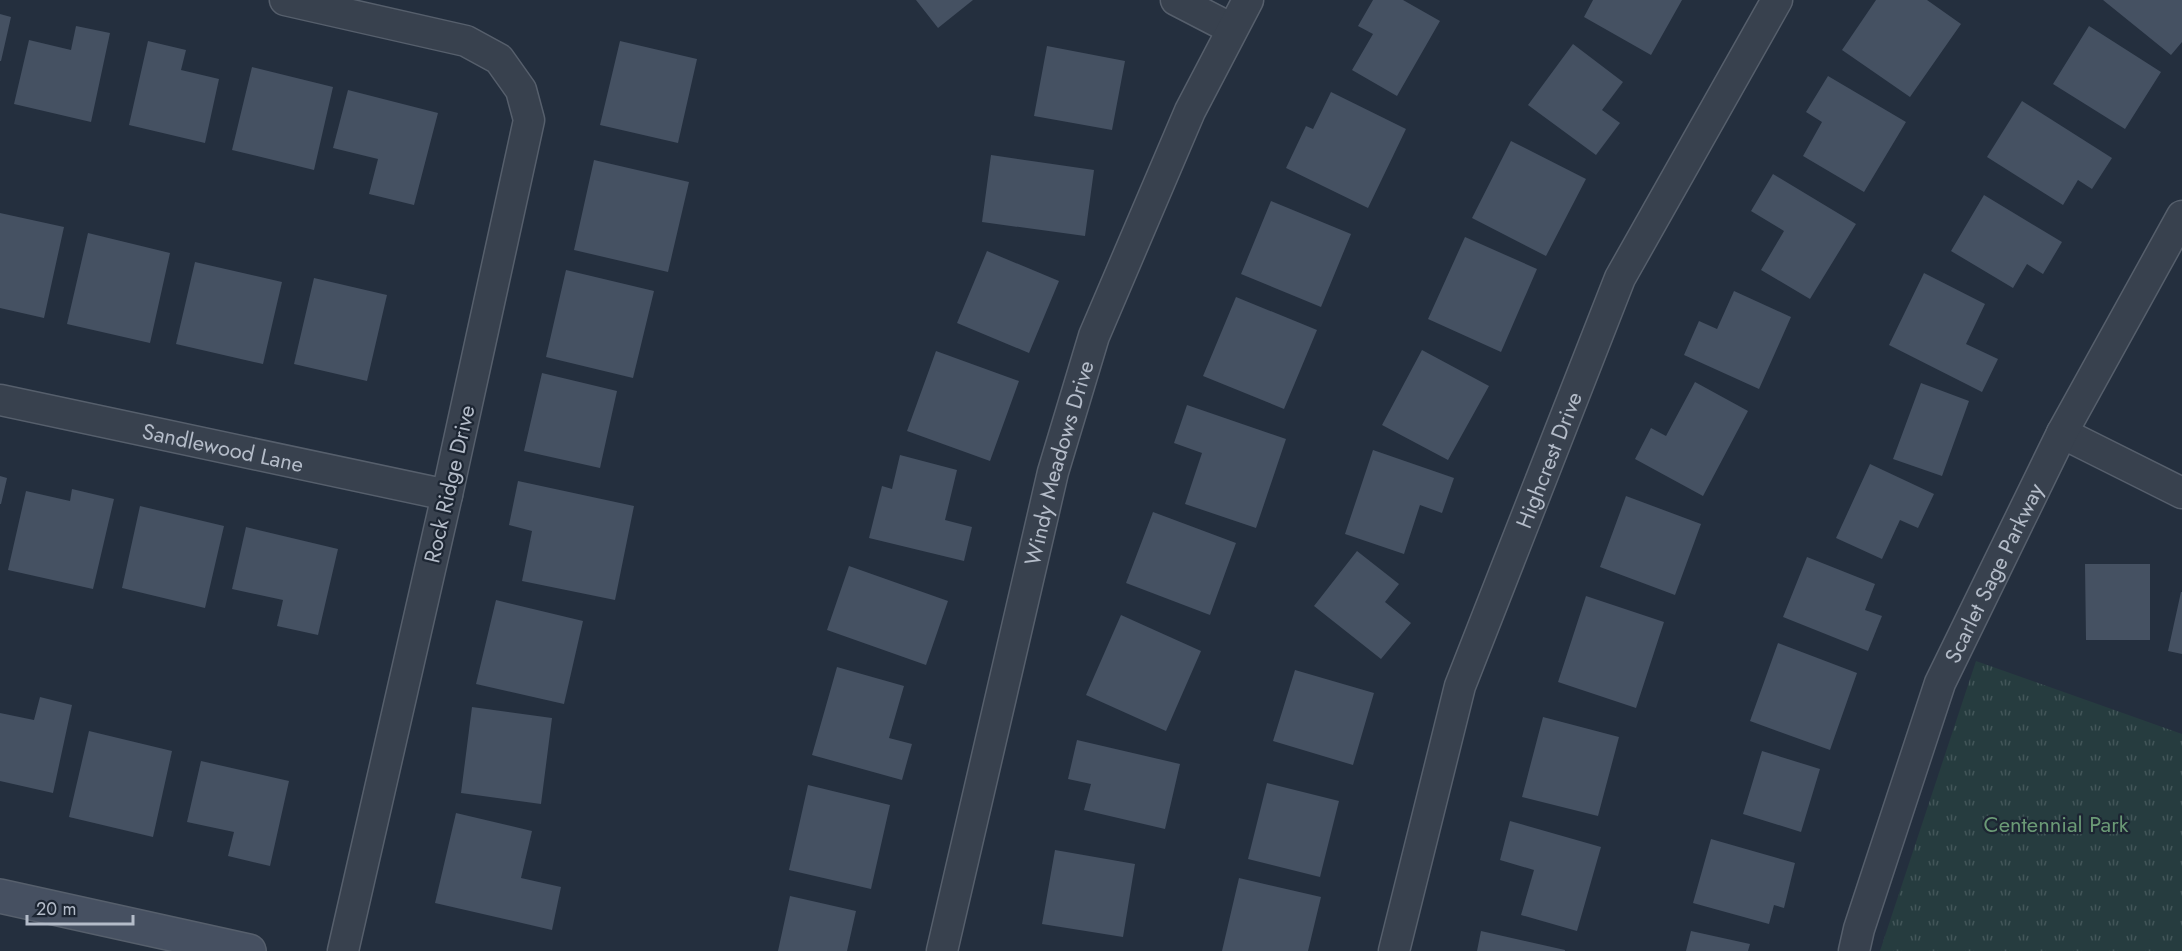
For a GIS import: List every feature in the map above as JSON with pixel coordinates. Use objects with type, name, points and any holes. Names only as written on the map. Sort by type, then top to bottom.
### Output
[{"type":"street","name":"Rock Ridge Drive","points":[[285,0],[466,41],[499,59],[520,90],[529,120],[447,495],[343,951]]},
{"type":"street","points":[[1176,0],[1232,29]]},
{"type":"street","name":"Windy Meadows Drive","points":[[942,951],[1053,472],[1094,336],[1190,111],[1248,0]]},
{"type":"street","name":"Highcrest Drive","points":[[1394,951],[1460,686],[1620,278],[1778,0]]},
{"type":"street","name":"Scarlet Sage Parkway","points":[[1854,951],[1859,929],[1940,683],[2062,434],[2182,216]]},
{"type":"street","name":"Sandlewood Lane","points":[[0,400],[447,495]]},
{"type":"street","points":[[2062,434],[2182,493]]},
{"type":"street","points":[[0,896],[249,951]]},
{"type":"green space","name":"Centennial Park","points":[[1976,661],[2182,734],[2182,951],[1880,951]]},
{"type":"building","points":[[916,0],[973,0],[938,28]]},
{"type":"building","points":[[1373,0],[1403,0],[1440,21],[1397,96],[1352,70],[1373,34],[1358,26]]},
{"type":"building","points":[[1593,0],[1682,0],[1651,55],[1584,17]]},
{"type":"building","points":[[1876,0],[1927,0],[1961,24],[1910,97],[1842,50]]},
{"type":"building","points":[[2103,0],[2182,0],[2182,42],[2171,55]]},
{"type":"building","points":[[0,14],[11,17],[1,61],[0,61]]},
{"type":"building","points":[[76,26],[110,33],[91,122],[14,104],[29,40],[71,50]]},
{"type":"building","points":[[2089,26],[2161,72],[2125,129],[2053,84]]},
{"type":"building","points":[[148,41],[186,50],[181,70],[219,79],[205,143],[129,125]]},
{"type":"building","points":[[620,41],[697,59],[678,143],[600,125]]},
{"type":"building","points":[[1573,44],[1623,82],[1602,110],[1620,123],[1596,155],[1528,105]]},
{"type":"building","points":[[1047,46],[1125,61],[1112,130],[1034,116]]},
{"type":"building","points":[[252,67],[333,87],[314,170],[232,150]]},
{"type":"building","points":[[1828,76],[1906,122],[1864,192],[1803,156],[1822,122],[1806,112]]},
{"type":"building","points":[[348,90],[438,113],[414,205],[369,194],[378,159],[333,148]]},
{"type":"building","points":[[1331,92],[1406,129],[1368,208],[1286,168],[1306,126],[1313,129]]},
{"type":"building","points":[[2022,101],[2112,158],[2092,189],[2078,180],[2063,205],[1987,157]]},
{"type":"building","points":[[1511,141],[1586,179],[1546,256],[1472,218]]},
{"type":"building","points":[[991,155],[1094,170],[1085,236],[982,222]]},
{"type":"building","points":[[594,160],[689,182],[668,272],[574,250]]},
{"type":"building","points":[[1773,174],[1856,224],[1810,299],[1761,270],[1784,231],[1751,211]]},
{"type":"building","points":[[1984,195],[2062,242],[2043,274],[2027,264],[2013,288],[1951,251]]},
{"type":"building","points":[[1271,201],[1351,234],[1321,307],[1241,274]]},
{"type":"building","points":[[0,213],[64,227],[44,318],[0,308]]},
{"type":"building","points":[[88,233],[170,253],[150,343],[67,324]]},
{"type":"building","points":[[1465,237],[1537,269],[1501,352],[1428,319]]},
{"type":"building","points":[[987,251],[1059,281],[1029,353],[957,323]]},
{"type":"building","points":[[195,262],[282,282],[263,364],[176,344]]},
{"type":"building","points":[[566,270],[654,291],[633,378],[546,357]]},
{"type":"building","points":[[1924,273],[1985,304],[1966,344],[1998,359],[1982,392],[1889,345]]},
{"type":"building","points":[[314,278],[387,295],[367,381],[294,364]]},
{"type":"building","points":[[1734,291],[1791,317],[1759,389],[1684,355],[1699,321],[1717,329]]},
{"type":"building","points":[[1236,297],[1317,330],[1284,409],[1203,376]]},
{"type":"building","points":[[1422,350],[1489,386],[1448,460],[1382,425]]},
{"type":"building","points":[[936,351],[1019,381],[990,461],[907,431]]},
{"type":"building","points":[[542,373],[617,391],[600,468],[524,451]]},
{"type":"building","points":[[1695,382],[1748,411],[1703,496],[1635,459],[1651,428],[1666,436]]},
{"type":"building","points":[[1921,383],[1969,401],[1942,476],[1893,459]]},
{"type":"building","points":[[1187,405],[1286,439],[1256,528],[1185,504],[1202,453],[1174,443]]},
{"type":"building","points":[[1373,450],[1454,478],[1442,513],[1420,505],[1404,554],[1345,534]]},
{"type":"building","points":[[900,455],[957,470],[945,520],[972,527],[964,561],[869,538],[882,486],[892,489]]},
{"type":"building","points":[[1870,464],[1934,494],[1918,528],[1900,520],[1882,559],[1836,538]]},
{"type":"building","points":[[0,476],[7,478],[1,504],[0,504]]},
{"type":"building","points":[[518,481],[634,506],[615,600],[522,581],[532,531],[509,525]]},
{"type":"building","points":[[72,489],[114,499],[93,589],[8,570],[26,491],[70,501]]},
{"type":"building","points":[[1626,496],[1701,524],[1675,595],[1600,567]]},
{"type":"building","points":[[140,506],[224,526],[205,608],[122,588]]},
{"type":"building","points":[[1153,512],[1236,543],[1210,615],[1126,583]]},
{"type":"building","points":[[246,527],[338,549],[318,635],[277,626],[283,600],[232,589]]},
{"type":"building","points":[[1357,551],[1399,584],[1385,602],[1411,623],[1381,659],[1314,606]]},
{"type":"building","points":[[1807,557],[1875,584],[1865,610],[1882,616],[1868,651],[1783,617]]},
{"type":"building","points":[[2085,564],[2150,564],[2150,640],[2086,640]]},
{"type":"building","points":[[849,566],[948,601],[926,665],[827,630]]},
{"type":"building","points":[[2182,592],[2182,654],[2168,651]]},
{"type":"building","points":[[1586,596],[1664,622],[1636,708],[1558,682]]},
{"type":"building","points":[[496,600],[583,621],[564,704],[476,684]]},
{"type":"building","points":[[1121,615],[1201,651],[1166,731],[1086,695]]},
{"type":"building","points":[[1778,643],[1857,673],[1830,750],[1750,721]]},
{"type":"building","points":[[837,667],[904,686],[889,738],[912,744],[902,780],[812,755]]},
{"type":"building","points":[[1295,670],[1374,693],[1353,765],[1273,741]]},
{"type":"building","points":[[40,697],[72,705],[53,793],[0,781],[0,713],[34,720]]},
{"type":"building","points":[[472,707],[552,718],[541,804],[461,793]]},
{"type":"building","points":[[1543,717],[1619,737],[1598,816],[1522,797]]},
{"type":"building","points":[[89,731],[172,751],[153,837],[69,817]]},
{"type":"building","points":[[1077,740],[1180,764],[1165,829],[1084,810],[1091,784],[1068,779]]},
{"type":"building","points":[[1762,751],[1820,769],[1801,832],[1743,814]]},
{"type":"building","points":[[201,761],[289,781],[270,866],[228,856],[234,832],[187,822]]},
{"type":"building","points":[[1267,783],[1339,801],[1320,877],[1248,859]]},
{"type":"building","points":[[808,785],[890,805],[871,889],[789,870]]},
{"type":"building","points":[[456,813],[532,831],[521,878],[561,887],[552,930],[435,903]]},
{"type":"building","points":[[1510,821],[1601,847],[1577,931],[1521,915],[1534,870],[1500,860]]},
{"type":"building","points":[[1711,839],[1795,863],[1784,908],[1774,905],[1769,924],[1693,903]]},
{"type":"building","points":[[1055,850],[1135,864],[1123,937],[1042,924]]},
{"type":"building","points":[[1239,878],[1321,897],[1308,951],[1222,951]]},
{"type":"building","points":[[790,896],[856,911],[847,951],[778,951]]},
{"type":"building","points":[[1481,931],[1565,950],[1565,951],[1477,951]]},
{"type":"building","points":[[1691,931],[1750,944],[1748,951],[1686,951]]}]
